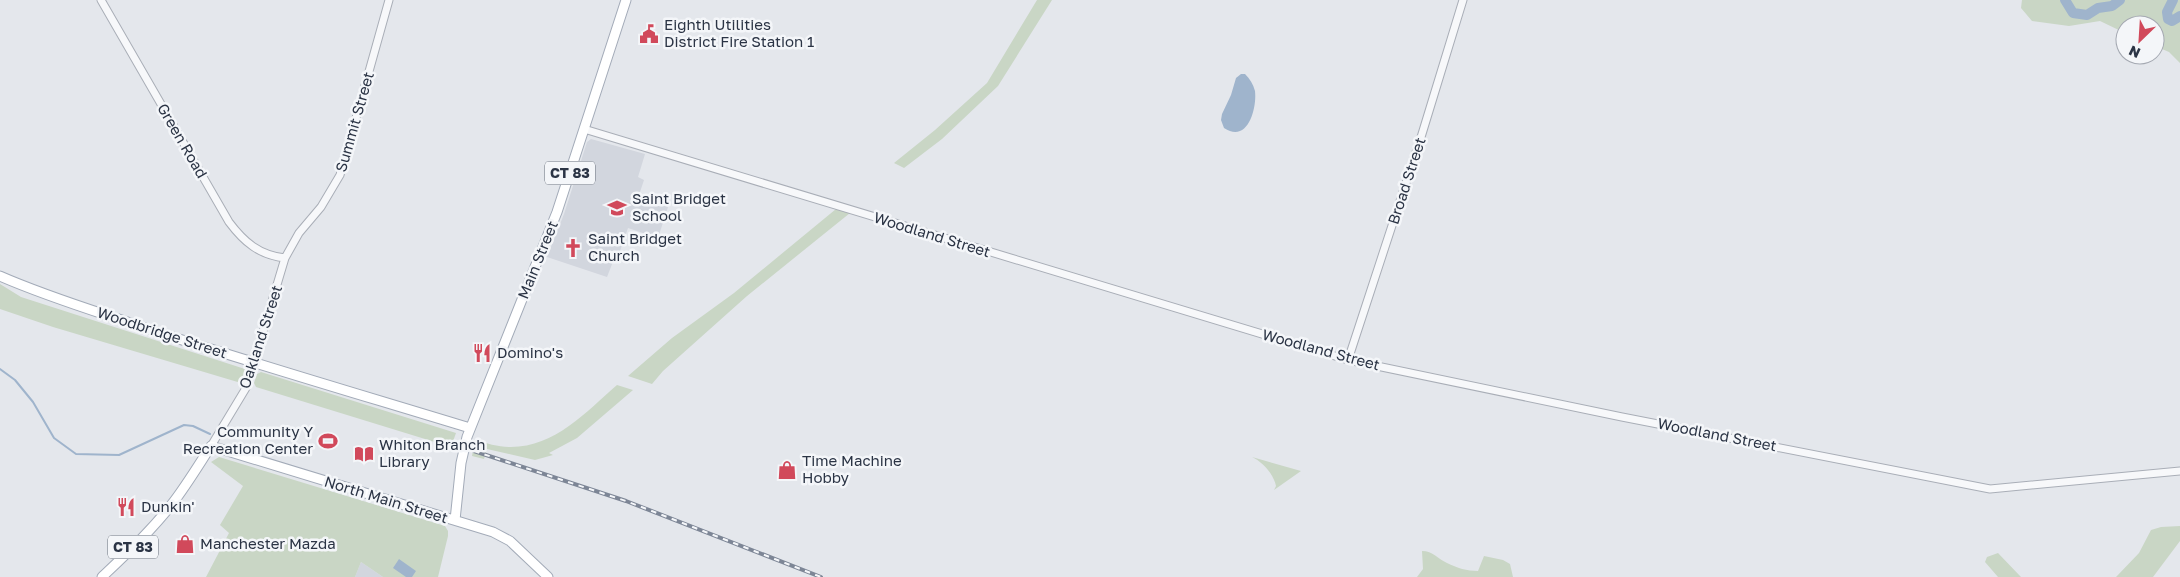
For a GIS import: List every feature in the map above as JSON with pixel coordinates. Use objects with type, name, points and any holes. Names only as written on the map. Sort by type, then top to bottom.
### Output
[{"type":"main road","name":"Main Street","points":[[455,520],[461,460],[470,428],[554,220],[626,0]]},
{"type":"main road","name":"Woodbridge Street","points":[[0,276],[59,299],[254,363],[470,428]]},
{"type":"main road","name":"North Main Street","points":[[211,446],[492,532],[510,541],[548,577]]},
{"type":"main road","name":"Oakland Street","points":[[102,577],[139,541],[170,506],[190,480],[211,446]]},
{"type":"street","name":"Green Road","points":[[101,0],[229,222],[252,247],[277,257],[285,258]]},
{"type":"street","name":"Summit Street","points":[[299,233],[322,207],[340,175],[389,0]]},
{"type":"street","name":"Broad Street","points":[[1348,360],[1422,134],[1463,0]]},
{"type":"street","name":"Woodland Street","points":[[584,129],[1348,360],[1622,417],[1990,489],[2180,472]]},
{"type":"street","name":"Oakland Street","points":[[211,446],[245,392],[285,258],[299,233]]},
{"type":"shaded area","name":"Saint Bridget School","points":[[591,139],[645,154],[638,177],[644,180],[638,198],[668,207],[658,238],[628,228],[619,254],[616,254],[607,277],[547,257],[564,214],[587,142]]},
{"type":"shaded area","points":[[361,562],[383,577],[355,577]]},
{"type":"green space","points":[[1037,0],[1052,0],[998,86],[942,139],[904,168],[894,163],[935,130],[987,83]]},
{"type":"green space","points":[[2022,0],[2180,0],[2180,63],[2165,50],[2165,15],[2115,15],[2115,28],[2100,21],[2069,26],[2032,21],[2021,8]]},
{"type":"green space","points":[[836,209],[850,213],[747,296],[663,371],[652,384],[628,376],[672,338],[734,293]]},
{"type":"green space","points":[[0,284],[21,297],[245,369],[241,383],[53,327],[0,309]]},
{"type":"green space","points":[[261,372],[456,433],[451,447],[256,387],[254,383],[257,374]]},
{"type":"green space","points":[[617,385],[633,390],[577,438],[549,453],[553,455],[535,460],[487,449],[484,459],[472,456],[475,440],[496,446],[525,446],[555,435],[581,417]]},
{"type":"green space","points":[[219,457],[445,526],[448,536],[438,577],[383,577],[361,562],[355,577],[206,577],[229,533],[220,525],[243,486],[211,462]]},
{"type":"green space","points":[[1252,457],[1301,471],[1274,490],[1276,486],[1270,473],[1264,465]]},
{"type":"green space","points":[[2180,526],[2180,541],[2153,577],[2116,577],[2139,553],[2151,530],[2161,527]]},
{"type":"green space","points":[[1422,551],[1426,551],[1462,569],[1478,571],[1484,556],[1503,560],[1510,564],[1513,577],[1417,577],[1423,569]]},
{"type":"green space","points":[[1998,553],[2021,577],[1998,577],[1985,562],[1987,557]]},
{"type":"water","points":[[1241,74],[1245,74],[1253,86],[1255,91],[1254,106],[1245,128],[1232,132],[1224,128],[1221,120],[1236,78]]},
{"type":"water","points":[[399,559],[416,571],[412,577],[406,577],[393,568]]},
{"type":"waterway","points":[[2065,0],[2073,13],[2087,15],[2098,8],[2112,6],[2120,0]]},
{"type":"waterway","points":[[2173,0],[2167,12],[2168,19],[2172,21],[2180,16]]},
{"type":"waterway","points":[[0,369],[15,380],[33,402],[54,438],[76,454],[119,455],[184,425],[193,426],[210,434]]},
{"type":"railway","points":[[474,451],[626,501],[821,577]]},
{"type":"place","name":"Eighth Utilities District Fire Station 1","points":[[649,34]]},
{"type":"place","name":"Saint Bridget School","points":[[617,208]]},
{"type":"place","name":"Saint Bridget Church","points":[[573,248]]},
{"type":"place","name":"Domino's","points":[[482,353]]},
{"type":"place","name":"Community Y Recreation Center","points":[[328,441]]},
{"type":"place","name":"Whiton Branch Library","points":[[364,454]]},
{"type":"place","name":"Time Machine Hobby","points":[[787,470]]},
{"type":"place","name":"Dunkin'","points":[[126,507]]},
{"type":"place","name":"Manchester Mazda","points":[[185,544]]}]
